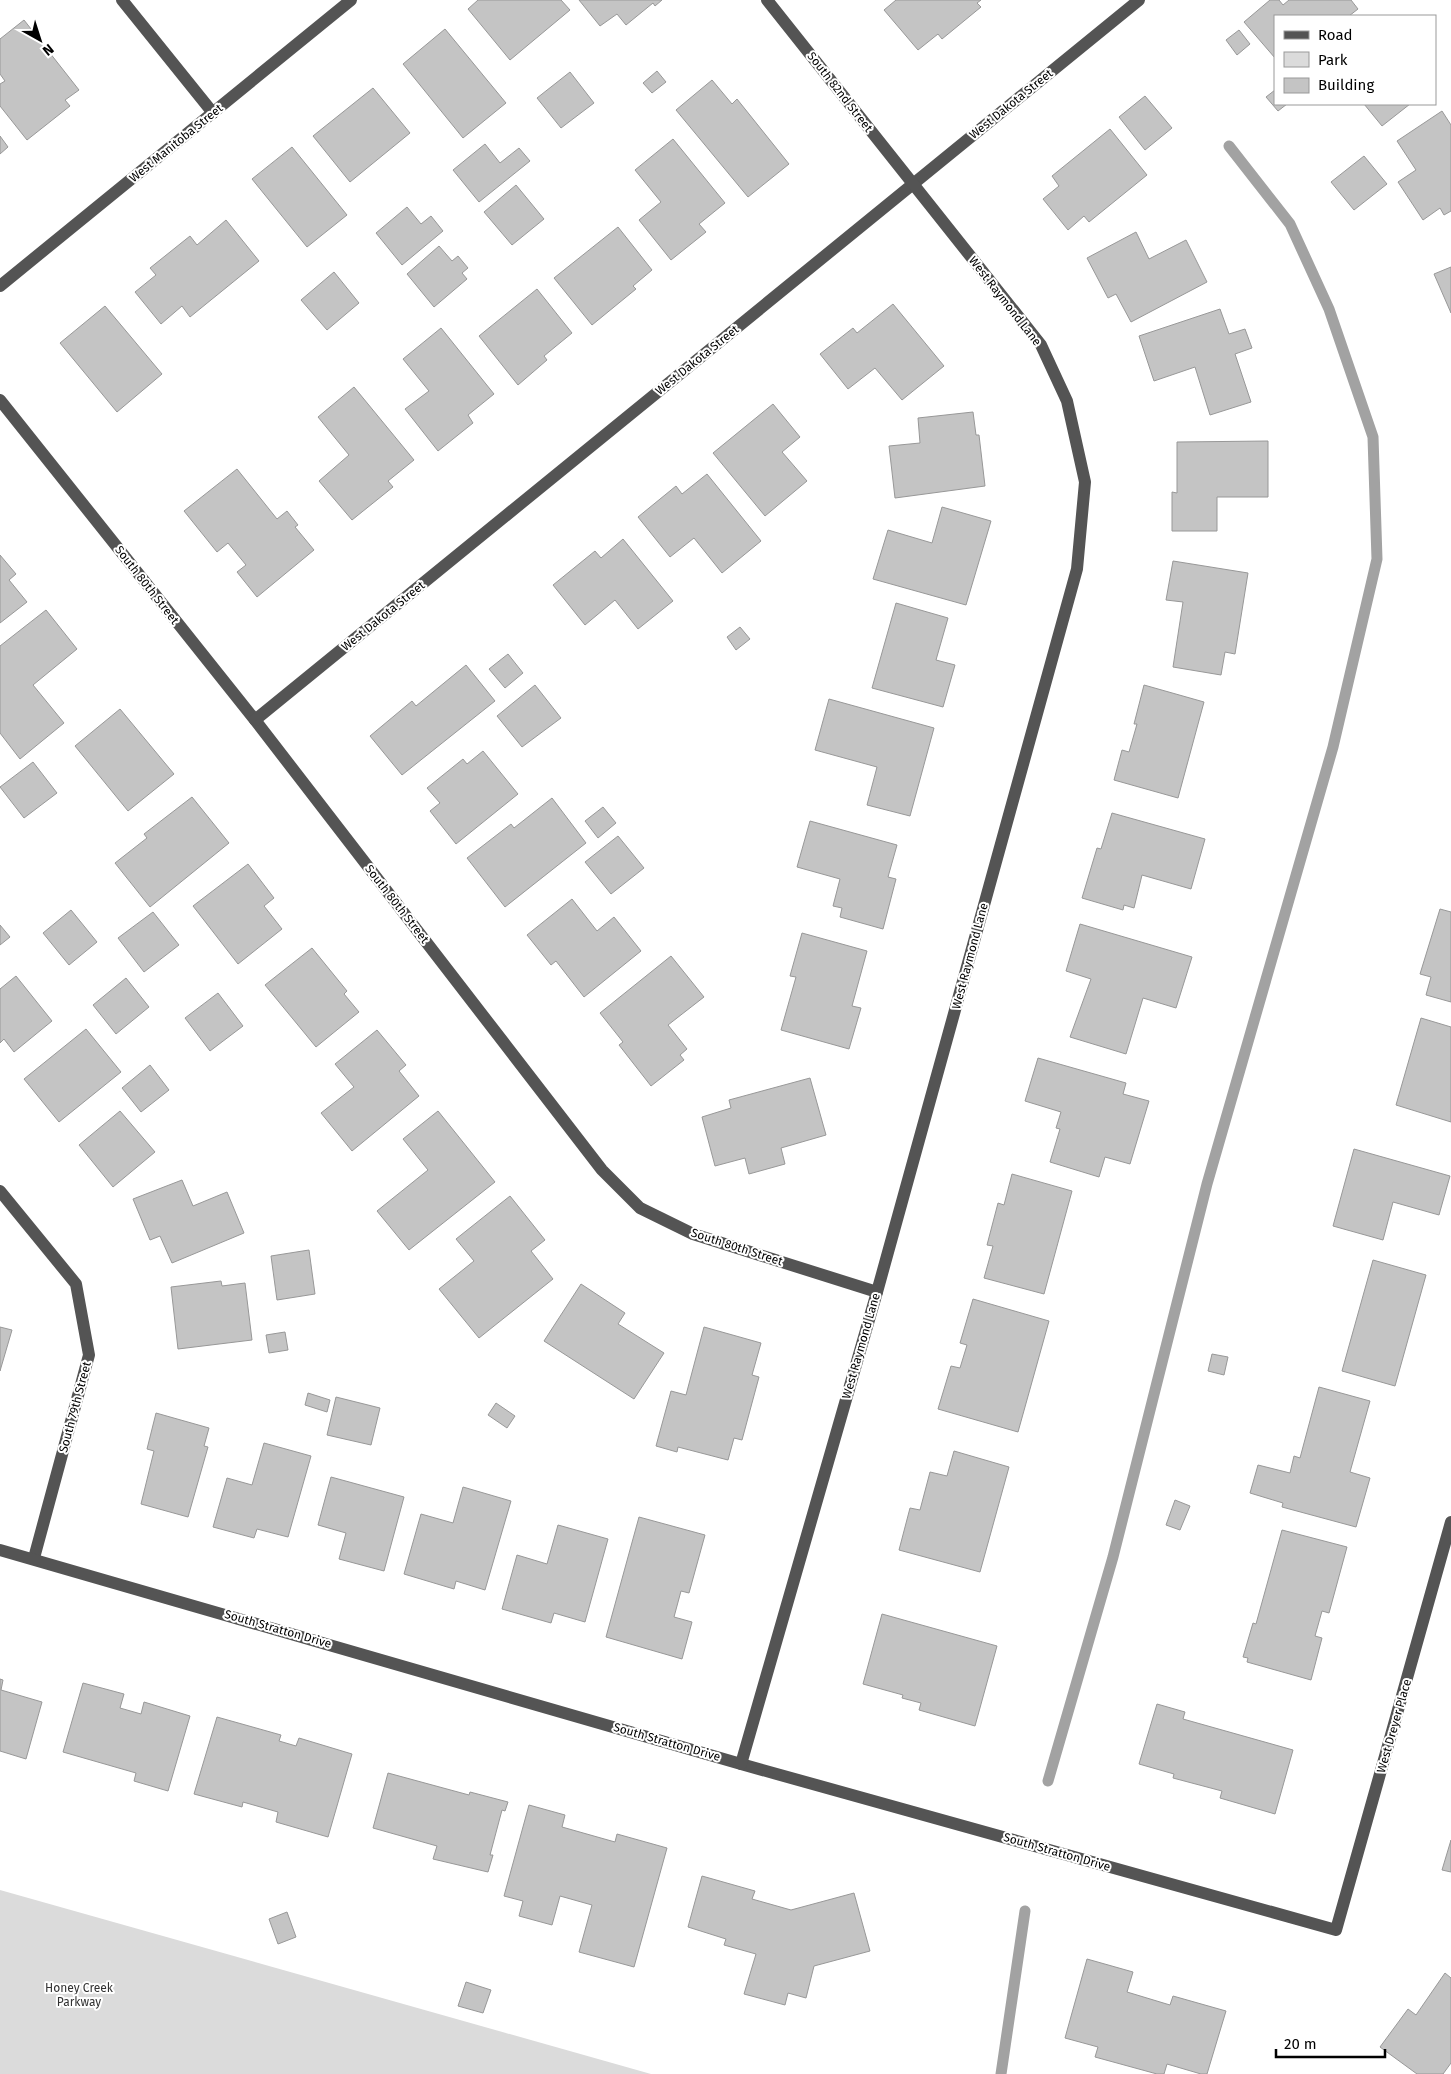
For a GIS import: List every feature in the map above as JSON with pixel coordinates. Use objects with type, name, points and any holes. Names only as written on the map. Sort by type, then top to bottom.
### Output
[{"type":"street","points":[[122,0],[213,113]]},
{"type":"street","name":"West Manitoba Street","points":[[0,286],[351,0]]},
{"type":"street","name":"South 82nd Street","points":[[767,0],[912,184]]},
{"type":"street","name":"West Dakota Street","points":[[255,720],[1139,0]]},
{"type":"street","name":"West Raymond Lane","points":[[741,1764],[877,1292],[1076,569],[1085,482],[1067,401],[1041,344],[912,184]]},
{"type":"street","name":"South 80th Street","points":[[0,400],[255,720],[602,1170],[640,1208],[693,1234],[877,1292]]},
{"type":"street","name":"South 79th Street","points":[[0,1191],[76,1284],[89,1355],[34,1558]]},
{"type":"street","name":"West Dreyer Place","points":[[1336,1930],[1451,1522]]},
{"type":"street","name":"South Stratton Drive","points":[[0,1550],[34,1558],[741,1764],[1336,1930]]},
{"type":"green space","name":"Honey Creek Parkway","points":[[0,1890],[651,2074],[0,2074]]},
{"type":"building","points":[[478,0],[561,0],[570,10],[510,60],[468,9]]},
{"type":"building","points":[[579,0],[662,0],[655,6],[653,3],[626,25],[617,14],[600,26]]},
{"type":"building","points":[[896,0],[981,0],[977,3],[981,7],[942,39],[938,34],[918,50],[884,10]]},
{"type":"building","points":[[1270,0],[1279,0],[1283,5],[1289,0],[1351,0],[1358,9],[1350,15],[1274,15],[1274,57],[1244,22]]},
{"type":"building","points":[[24,20],[79,90],[65,100],[70,106],[27,140],[0,106],[0,84],[5,81],[0,74],[0,39]]},
{"type":"building","points":[[445,29],[506,103],[463,138],[403,64]]},
{"type":"building","points":[[1239,30],[1250,44],[1237,55],[1226,40]]},
{"type":"building","points":[[657,71],[666,82],[652,93],[643,83]]},
{"type":"building","points":[[570,72],[594,103],[561,128],[537,98]]},
{"type":"building","points":[[712,80],[732,104],[737,99],[789,164],[748,197],[676,110]]},
{"type":"building","points":[[373,88],[410,133],[350,182],[313,136]]},
{"type":"building","points":[[1274,91],[1274,105],[1286,105],[1278,111],[1266,97]]},
{"type":"building","points":[[1145,96],[1172,128],[1145,150],[1119,117]]},
{"type":"building","points":[[1365,105],[1409,105],[1382,126]]},
{"type":"building","points":[[1442,111],[1451,125],[1451,211],[1444,215],[1440,208],[1423,220],[1398,182],[1416,170],[1397,141]]},
{"type":"building","points":[[1110,129],[1147,175],[1089,222],[1084,216],[1068,230],[1043,199],[1059,186],[1052,176]]},
{"type":"building","points":[[0,136],[8,147],[0,154]]},
{"type":"building","points":[[673,139],[725,203],[699,224],[706,232],[671,260],[639,220],[661,202],[635,170]]},
{"type":"building","points":[[485,144],[500,163],[519,148],[530,161],[479,202],[453,170]]},
{"type":"building","points":[[292,147],[347,215],[307,247],[252,179]]},
{"type":"building","points":[[1364,156],[1387,184],[1354,210],[1331,182]]},
{"type":"building","points":[[516,185],[544,219],[512,245],[484,212]]},
{"type":"building","points":[[407,207],[421,224],[431,216],[443,231],[402,265],[376,233]]},
{"type":"building","points":[[226,220],[259,261],[190,317],[182,306],[161,324],[135,292],[156,275],[150,268],[190,236],[197,245]]},
{"type":"building","points":[[618,227],[652,270],[633,286],[636,289],[592,325],[554,278]]},
{"type":"building","points":[[1136,232],[1149,259],[1186,240],[1207,282],[1131,322],[1116,294],[1108,298],[1087,258]]},
{"type":"building","points":[[439,246],[452,261],[458,256],[468,268],[462,273],[467,279],[434,307],[407,274]]},
{"type":"building","points":[[1451,267],[1451,313],[1434,274]]},
{"type":"building","points":[[334,272],[359,303],[327,330],[301,300]]},
{"type":"building","points":[[537,289],[572,333],[544,356],[547,360],[518,385],[479,336]]},
{"type":"building","points":[[893,304],[944,366],[902,400],[875,368],[848,389],[820,354],[853,328],[857,333]]},
{"type":"building","points":[[105,306],[162,374],[117,412],[60,343]]},
{"type":"building","points":[[1220,309],[1229,334],[1245,329],[1252,348],[1235,354],[1251,402],[1210,415],[1195,367],[1154,381],[1139,336]]},
{"type":"building","points":[[441,328],[494,394],[468,415],[473,423],[438,451],[405,409],[429,391],[403,359]]},
{"type":"building","points":[[354,387],[414,460],[388,481],[393,487],[352,520],[319,481],[349,455],[318,417]]},
{"type":"building","points":[[773,404],[800,437],[782,452],[807,481],[765,516],[713,453]]},
{"type":"building","points":[[973,412],[976,435],[979,435],[985,486],[895,498],[889,446],[920,443],[918,418]]},
{"type":"building","points":[[1268,441],[1268,497],[1217,497],[1217,531],[1172,531],[1172,492],[1177,493],[1177,442]]},
{"type":"building","points":[[237,469],[277,519],[287,511],[298,525],[295,527],[314,550],[257,597],[237,572],[246,565],[228,543],[217,552],[184,511]]},
{"type":"building","points":[[707,474],[761,541],[722,573],[694,538],[670,557],[638,517],[676,486],[682,494]]},
{"type":"building","points":[[942,507],[991,521],[966,605],[873,579],[888,530],[932,543]]},
{"type":"building","points":[[623,539],[673,601],[638,629],[615,600],[585,625],[553,585],[595,551],[601,558]]},
{"type":"building","points":[[0,555],[16,574],[9,580],[27,602],[0,623]]},
{"type":"building","points":[[1173,561],[1248,573],[1235,654],[1225,652],[1221,675],[1173,667],[1183,602],[1166,600]]},
{"type":"building","points":[[896,603],[948,618],[936,660],[955,665],[943,707],[872,688]]},
{"type":"building","points":[[46,610],[77,649],[33,685],[64,723],[20,759],[0,733],[0,646]]},
{"type":"building","points":[[740,627],[750,639],[736,650],[727,637]]},
{"type":"building","points":[[508,654],[523,673],[505,688],[489,669]]},
{"type":"building","points":[[466,665],[495,701],[402,775],[370,736],[412,701],[416,706]]},
{"type":"building","points":[[535,685],[561,718],[522,747],[497,716]]},
{"type":"building","points":[[1144,685],[1204,702],[1178,798],[1114,780],[1122,750],[1129,752],[1137,724],[1134,724]]},
{"type":"building","points":[[829,699],[934,728],[910,816],[867,805],[877,767],[815,750]]},
{"type":"building","points":[[120,709],[174,774],[128,811],[75,746]]},
{"type":"building","points":[[483,751],[518,794],[456,844],[430,811],[440,803],[427,788],[463,759],[467,764]]},
{"type":"building","points":[[33,762],[57,793],[24,818],[0,787]]},
{"type":"building","points":[[192,797],[229,843],[150,907],[115,863],[147,838],[144,834]]},
{"type":"building","points":[[552,798],[586,843],[505,907],[467,858],[511,824],[514,828]]},
{"type":"building","points":[[603,807],[616,823],[598,838],[585,821]]},
{"type":"building","points":[[1112,813],[1205,839],[1191,889],[1142,875],[1134,908],[1124,905],[1123,910],[1082,898],[1097,848],[1101,849]]},
{"type":"building","points":[[810,821],[897,845],[888,877],[896,879],[883,929],[840,917],[842,908],[833,906],[840,879],[797,867]]},
{"type":"building","points":[[618,836],[644,868],[611,894],[585,862]]},
{"type":"building","points":[[248,864],[274,898],[264,906],[282,929],[238,964],[193,906]]},
{"type":"building","points":[[572,899],[597,931],[614,917],[641,951],[584,997],[556,961],[551,965],[527,935]]},
{"type":"building","points":[[1440,909],[1451,912],[1451,1002],[1426,995],[1431,977],[1420,974]]},
{"type":"building","points":[[71,910],[97,942],[69,965],[43,933]]},
{"type":"building","points":[[153,912],[179,945],[144,972],[118,938]]},
{"type":"building","points":[[1080,924],[1192,957],[1176,1008],[1143,998],[1126,1054],[1070,1037],[1091,979],[1066,971]]},
{"type":"building","points":[[0,925],[10,937],[0,945]]},
{"type":"building","points":[[802,933],[867,951],[852,1006],[861,1008],[849,1049],[781,1030],[796,977],[790,976]]},
{"type":"building","points":[[312,948],[347,991],[344,994],[359,1012],[316,1047],[265,985]]},
{"type":"building","points":[[671,956],[704,997],[668,1025],[687,1049],[680,1055],[684,1060],[651,1086],[619,1045],[623,1042],[600,1013]]},
{"type":"building","points":[[16,976],[52,1021],[14,1052],[4,1039],[0,1043],[0,989]]},
{"type":"building","points":[[126,978],[149,1007],[116,1034],[93,1005]]},
{"type":"building","points":[[218,993],[243,1026],[210,1051],[185,1018]]},
{"type":"building","points":[[1421,1018],[1451,1027],[1451,1122],[1396,1105]]},
{"type":"building","points":[[86,1029],[121,1072],[59,1122],[24,1079]]},
{"type":"building","points":[[377,1030],[406,1065],[399,1071],[419,1096],[352,1151],[321,1113],[354,1087],[335,1064]]},
{"type":"building","points":[[1038,1058],[1126,1083],[1123,1094],[1149,1101],[1130,1164],[1105,1157],[1099,1177],[1050,1162],[1060,1129],[1056,1128],[1061,1112],[1025,1101]]},
{"type":"building","points":[[150,1065],[169,1090],[141,1112],[122,1088]]},
{"type":"building","points":[[810,1078],[826,1135],[781,1148],[785,1164],[749,1174],[745,1158],[715,1166],[702,1117],[731,1108],[729,1100]]},
{"type":"building","points":[[120,1111],[155,1152],[113,1187],[79,1145]]},
{"type":"building","points":[[438,1111],[495,1182],[409,1250],[377,1211],[428,1170],[403,1139]]},
{"type":"building","points":[[1354,1149],[1450,1176],[1439,1215],[1393,1202],[1383,1240],[1333,1226]]},
{"type":"building","points":[[1012,1174],[1072,1191],[1044,1294],[984,1278],[993,1246],[987,1245],[998,1203],[1004,1205]]},
{"type":"building","points":[[182,1180],[193,1206],[227,1192],[244,1233],[172,1263],[160,1236],[150,1240],[133,1199]]},
{"type":"building","points":[[510,1196],[545,1240],[531,1251],[553,1279],[479,1338],[439,1289],[474,1261],[456,1239]]},
{"type":"building","points":[[309,1250],[315,1294],[277,1300],[271,1256]]},
{"type":"building","points":[[1373,1260],[1426,1275],[1395,1386],[1342,1371]]},
{"type":"building","points":[[221,1281],[222,1286],[245,1283],[252,1340],[178,1349],[171,1287]]},
{"type":"building","points":[[581,1284],[625,1313],[618,1324],[664,1353],[634,1399],[544,1341]]},
{"type":"building","points":[[973,1299],[1049,1321],[1018,1432],[938,1409],[951,1366],[960,1368],[967,1345],[960,1343]]},
{"type":"building","points":[[0,1327],[12,1330],[0,1371]]},
{"type":"building","points":[[704,1327],[761,1343],[752,1375],[759,1377],[742,1440],[734,1438],[728,1460],[678,1447],[677,1452],[656,1446],[671,1391],[686,1395]]},
{"type":"building","points":[[285,1332],[288,1350],[269,1353],[266,1335]]},
{"type":"building","points":[[1212,1354],[1228,1357],[1224,1375],[1208,1371]]},
{"type":"building","points":[[1319,1387],[1370,1401],[1350,1472],[1370,1478],[1356,1527],[1282,1507],[1283,1503],[1250,1493],[1258,1465],[1290,1473],[1294,1456],[1300,1458]]},
{"type":"building","points":[[308,1393],[330,1400],[327,1412],[305,1405]]},
{"type":"building","points":[[336,1397],[380,1408],[371,1445],[327,1435]]},
{"type":"building","points":[[496,1403],[515,1416],[507,1428],[488,1415]]},
{"type":"building","points":[[156,1413],[209,1428],[204,1446],[208,1447],[188,1517],[141,1504],[154,1451],[147,1449]]},
{"type":"building","points":[[264,1443],[311,1456],[288,1537],[257,1529],[254,1538],[213,1527],[227,1478],[252,1485]]},
{"type":"building","points":[[954,1451],[1009,1467],[980,1572],[899,1550],[910,1508],[920,1510],[930,1472],[947,1476]]},
{"type":"building","points":[[331,1477],[404,1497],[384,1571],[339,1559],[346,1533],[318,1525]]},
{"type":"building","points":[[463,1487],[511,1501],[485,1590],[456,1581],[454,1589],[404,1574],[421,1514],[453,1523]]},
{"type":"building","points":[[1175,1500],[1190,1506],[1180,1530],[1166,1525]]},
{"type":"building","points":[[639,1517],[705,1535],[689,1593],[681,1591],[674,1617],[692,1622],[682,1659],[606,1637]]},
{"type":"building","points":[[558,1525],[608,1539],[585,1622],[554,1613],[551,1623],[502,1609],[517,1555],[547,1564]]},
{"type":"building","points":[[1282,1530],[1347,1547],[1329,1613],[1322,1611],[1315,1636],[1322,1638],[1311,1680],[1247,1662],[1248,1658],[1243,1657],[1253,1623],[1256,1624]]},
{"type":"building","points":[[882,1614],[997,1646],[975,1726],[919,1710],[921,1703],[902,1698],[903,1695],[863,1684]]},
{"type":"building","points":[[0,1679],[3,1680],[1,1690],[42,1702],[26,1759],[0,1751]]},
{"type":"building","points":[[83,1683],[124,1694],[120,1708],[141,1714],[144,1702],[190,1716],[168,1791],[134,1781],[136,1773],[63,1752]]},
{"type":"building","points":[[1157,1704],[1185,1712],[1183,1719],[1293,1750],[1275,1814],[1220,1798],[1222,1791],[1173,1778],[1174,1774],[1139,1764]]},
{"type":"building","points":[[217,1717],[281,1735],[279,1741],[296,1746],[299,1738],[352,1754],[328,1837],[276,1822],[278,1812],[243,1802],[242,1807],[194,1794]]},
{"type":"building","points":[[388,1773],[469,1795],[470,1792],[508,1802],[505,1811],[502,1810],[490,1855],[493,1855],[488,1872],[433,1859],[437,1846],[373,1828]]},
{"type":"building","points":[[529,1805],[565,1815],[562,1827],[615,1842],[617,1834],[667,1848],[634,1967],[579,1952],[592,1905],[560,1896],[552,1925],[519,1916],[523,1901],[504,1896]]},
{"type":"building","points":[[1451,1840],[1451,1872],[1442,1870]]},
{"type":"building","points":[[702,1876],[755,1891],[752,1899],[791,1910],[854,1893],[870,1951],[814,1966],[806,1998],[788,1993],[785,2005],[744,1994],[756,1954],[724,1945],[726,1939],[688,1927]]},
{"type":"building","points":[[287,1912],[296,1937],[278,1944],[269,1919]]},
{"type":"building","points":[[1087,1959],[1133,1972],[1127,1992],[1170,2005],[1173,1996],[1226,2011],[1207,2074],[1167,2064],[1164,2074],[1157,2074],[1095,2057],[1098,2047],[1065,2038]]},
{"type":"building","points":[[1445,1973],[1451,1978],[1451,2063],[1443,2074],[1417,2074],[1380,2047],[1408,2009],[1416,2015]]},
{"type":"building","points":[[466,1982],[491,1990],[483,2013],[458,2006]]},
{"type":"waterway","points":[[1048,1781],[1113,1557],[1207,1184],[1333,747],[1377,559],[1373,437],[1329,309],[1290,224],[1229,146]]},
{"type":"waterway","points":[[1001,2074],[1025,1911]]}]
